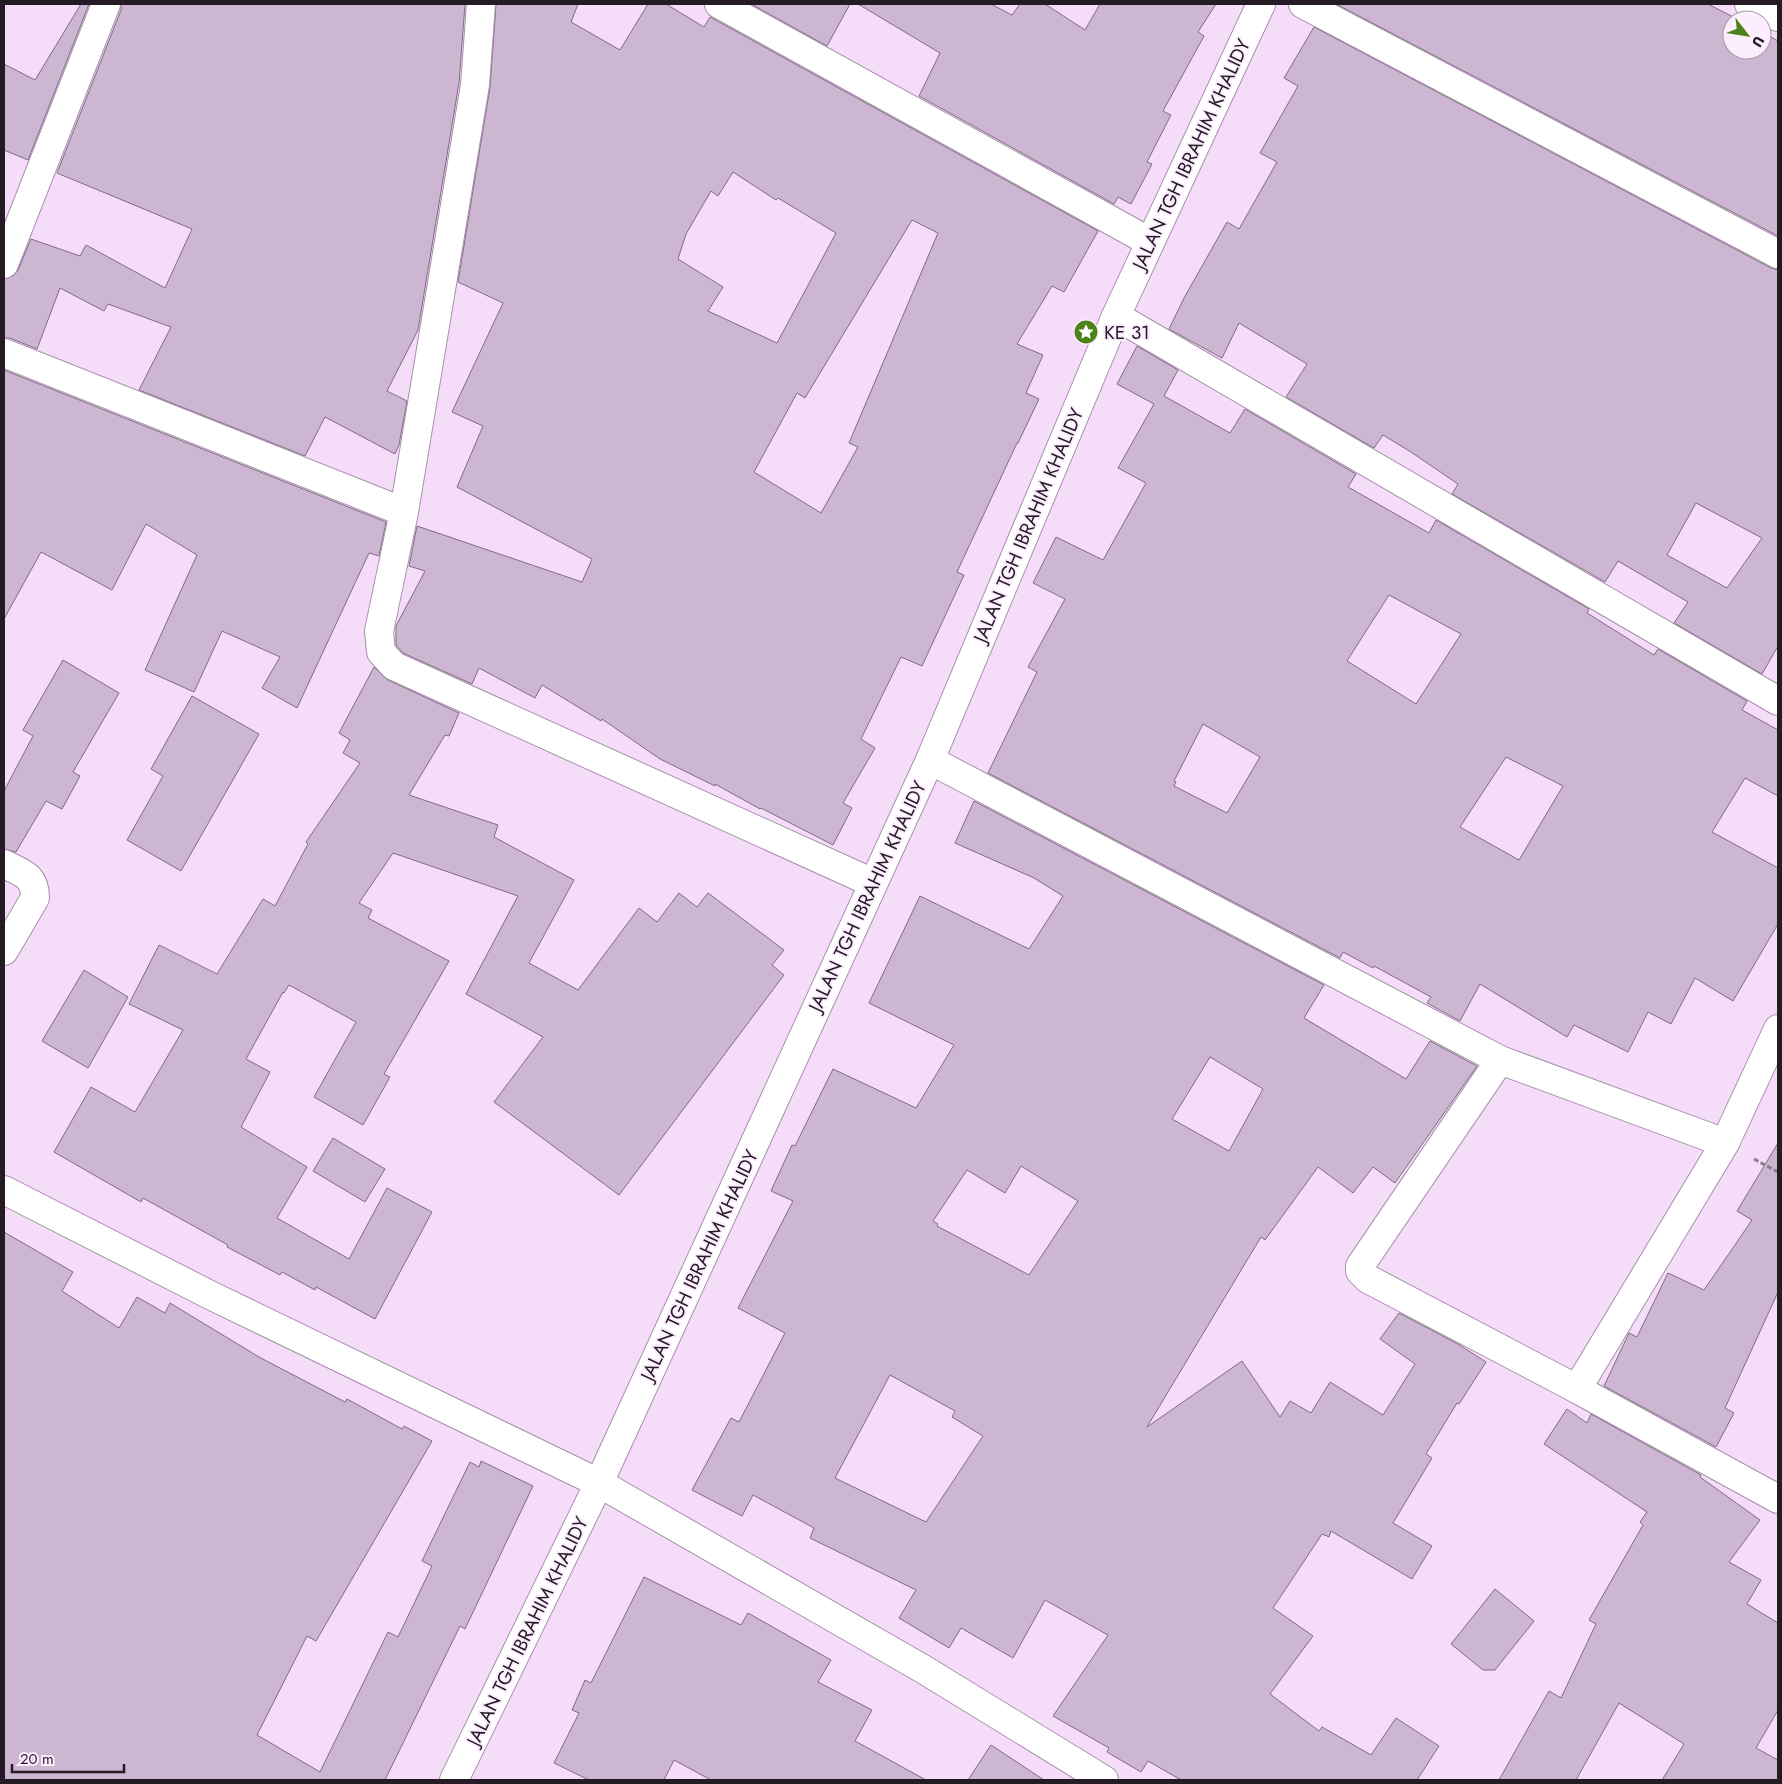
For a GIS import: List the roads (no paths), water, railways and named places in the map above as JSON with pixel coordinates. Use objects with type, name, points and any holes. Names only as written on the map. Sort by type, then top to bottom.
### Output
[{"type":"street","points":[[4,264],[106,4]]},
{"type":"street","points":[[481,4],[475,85],[404,512],[379,631],[381,652],[394,666],[872,883]]},
{"type":"street","points":[[719,4],[1150,242]]},
{"type":"street","name":"JALAN TGH IBRAHIM KHALIDY","points":[[454,1780],[599,1483],[872,883],[930,760],[1116,316],[1261,4]]},
{"type":"street","points":[[1303,4],[1778,254]]},
{"type":"street","points":[[1749,4],[1778,17]]},
{"type":"street","points":[[1116,316],[1778,701]]},
{"type":"street","points":[[4,353],[404,512]]},
{"type":"street","points":[[930,760],[1500,1060],[1725,1143]]},
{"type":"street","points":[[4,864],[22,872],[34,883],[35,888],[35,898],[4,951]]},
{"type":"street","points":[[1576,1389],[1725,1143],[1778,1029]]},
{"type":"street","points":[[1500,1060],[1360,1266],[1360,1271],[1368,1279],[1778,1499]]},
{"type":"street","points":[[4,1190],[212,1296],[599,1483],[924,1669],[1104,1780]]},
{"type":"place","name":"KE 31","points":[[1086,332]]}]
